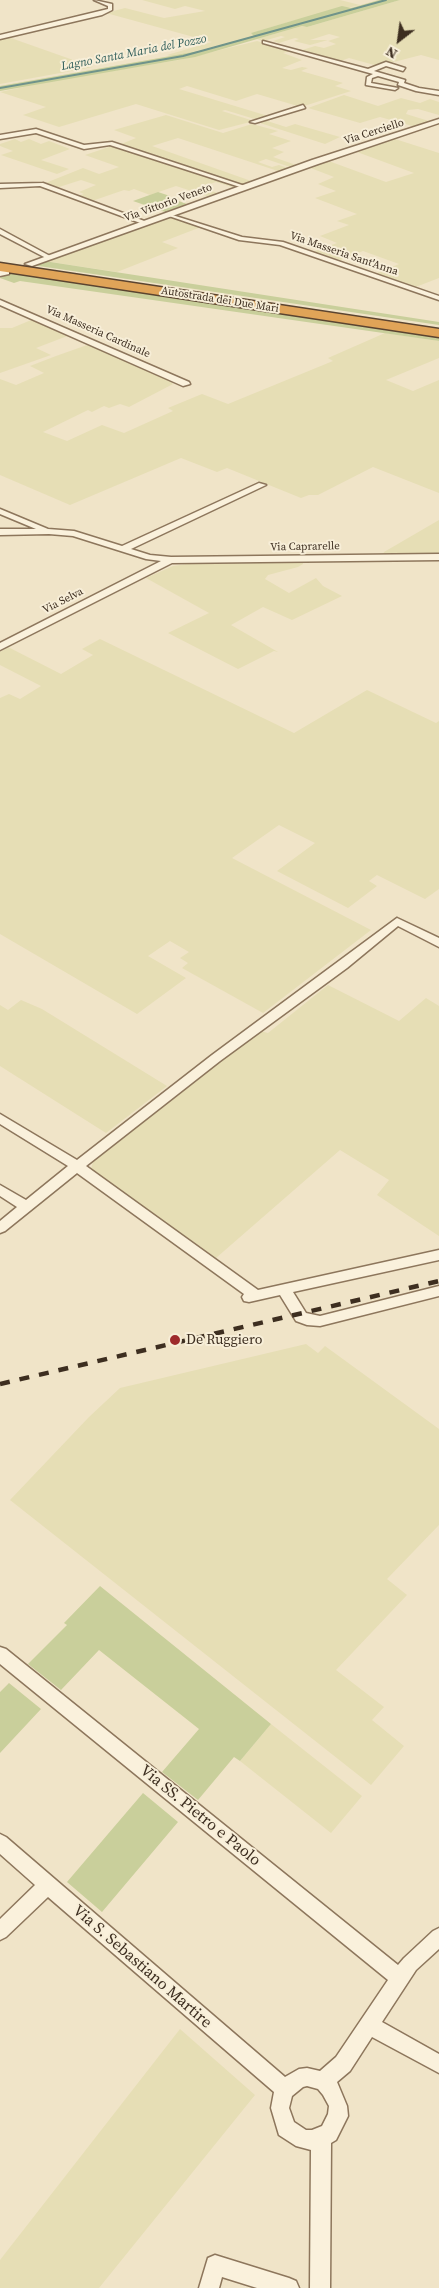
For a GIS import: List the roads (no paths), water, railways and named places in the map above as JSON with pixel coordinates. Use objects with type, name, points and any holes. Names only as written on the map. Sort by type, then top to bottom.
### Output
[{"type":"highway","name":"Autostrada dei Due Mari","points":[[2,269],[439,328]]},
{"type":"highway","name":"Autostrada dei Due Mari","points":[[2,269],[439,333]]},
{"type":"street","points":[[0,36],[100,14],[110,10],[110,5],[96,0]]},
{"type":"street","points":[[265,42],[403,81],[400,84],[403,85]]},
{"type":"street","points":[[369,71],[386,64],[403,69]]},
{"type":"street","points":[[378,74],[370,77],[368,84],[395,88],[407,92],[418,90]]},
{"type":"street","points":[[395,88],[403,85],[418,90],[439,93]]},
{"type":"street","points":[[253,122],[303,107]]},
{"type":"street","name":"Via Cerciello","points":[[315,162],[439,121]]},
{"type":"street","points":[[0,137],[36,131],[84,147],[110,143],[245,187]]},
{"type":"street","name":"Via Vittorio Veneto","points":[[28,264],[315,162]]},
{"type":"street","points":[[0,186],[41,184],[145,223]]},
{"type":"street","name":"Via Masseria Sant'Anna","points":[[168,214],[241,239],[281,243],[439,298]]},
{"type":"street","points":[[0,231],[48,257]]},
{"type":"street","name":"Via Masseria Cardinale","points":[[0,302],[23,310],[186,384]]},
{"type":"street","points":[[123,549],[262,485]]},
{"type":"street","points":[[0,511],[49,531]]},
{"type":"street","points":[[0,532],[49,531]]},
{"type":"street","name":"Via Caprarelle","points":[[49,531],[86,536],[149,557],[171,560],[439,557]]},
{"type":"street","name":"Via Selva","points":[[136,576],[149,557]]},
{"type":"street","name":"Via Selva","points":[[0,647],[136,576],[171,560]]},
{"type":"street","points":[[0,1228],[216,1058],[343,965],[397,921],[439,943]]},
{"type":"street","points":[[0,1118],[77,1166],[252,1296],[439,1255]]},
{"type":"street","points":[[0,1190],[26,1207]]},
{"type":"street","points":[[283,1288],[301,1317],[312,1321],[320,1321],[439,1291]]},
{"type":"street","name":"Via SS. Pietro e Paolo","points":[[0,1654],[400,1979]]},
{"type":"street","name":"Via S. Sebastiano Martire","points":[[0,1843],[285,2089]]},
{"type":"street","points":[[0,1931],[48,1885]]},
{"type":"street","points":[[323,2081],[344,2064],[410,1964],[439,1937]]},
{"type":"street","points":[[368,2025],[439,2064]]},
{"type":"street","points":[[307,2076],[323,2081],[335,2096],[338,2116],[329,2133],[321,2138],[312,2140],[302,2139],[286,2128],[280,2108],[281,2098],[285,2089],[299,2078],[307,2076]]},
{"type":"street","points":[[320,2288],[321,2138]]},
{"type":"street","points":[[209,2288],[215,2265],[290,2288]]},
{"type":"waterway","name":"Lagno Santa Maria del Pozzo","points":[[0,88],[183,56],[386,0]]},
{"type":"railway","points":[[0,1384],[439,1281]]},
{"type":"place","name":"De Ruggiero","points":[[175,1340]]}]
